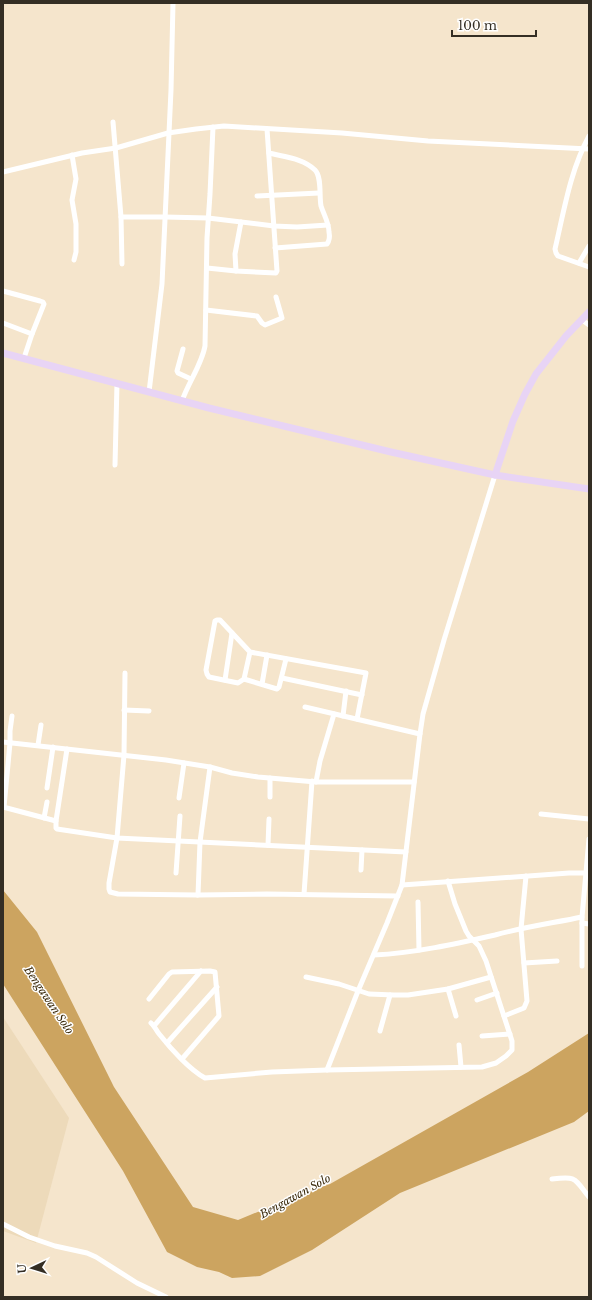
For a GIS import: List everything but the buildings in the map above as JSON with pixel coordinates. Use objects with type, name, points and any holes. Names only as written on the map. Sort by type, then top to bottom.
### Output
[{"type":"street","points":[[149,392],[162,284],[171,90],[173,3]]},
{"type":"street","points":[[114,122],[121,217],[122,264]]},
{"type":"street","points":[[3,172],[72,155],[116,148],[168,133],[231,126],[428,141],[589,149]]},
{"type":"street","points":[[182,401],[204,351],[208,218],[213,127]]},
{"type":"street","points":[[207,268],[276,273],[277,271],[271,196],[268,129]]},
{"type":"street","points":[[589,136],[582,149],[566,200],[555,249],[558,256],[589,267]]},
{"type":"street","points":[[269,153],[295,159],[316,171],[322,206],[328,225],[330,238],[327,244],[276,248]]},
{"type":"street","points":[[72,155],[76,179],[72,197],[76,224],[76,252],[74,260]]},
{"type":"street","points":[[257,196],[320,193]]},
{"type":"street","points":[[121,217],[208,218],[274,226],[328,225]]},
{"type":"street","points":[[236,271],[235,254],[241,222]]},
{"type":"street","points":[[579,263],[589,246]]},
{"type":"street","points":[[3,291],[43,302],[44,306],[24,358]]},
{"type":"street","points":[[206,310],[257,316],[265,325],[282,318],[276,297]]},
{"type":"street","points":[[328,1070],[358,991],[402,885],[423,714],[444,640],[513,421],[536,374],[566,336],[589,312]]},
{"type":"street","points":[[582,320],[589,325]]},
{"type":"street","points":[[3,323],[32,334]]},
{"type":"street","points":[[183,349],[177,371],[178,373],[191,379]]},
{"type":"street","points":[[3,353],[182,401],[303,431],[495,475],[589,489]]},
{"type":"street","points":[[115,465],[117,383]]},
{"type":"street","points":[[250,652],[244,679],[238,683],[209,677],[207,674],[206,670],[215,621],[220,620],[250,652],[366,673],[357,719]]},
{"type":"street","points":[[225,680],[232,633]]},
{"type":"street","points":[[262,684],[267,655]]},
{"type":"street","points":[[244,679],[277,689],[282,678],[286,659]]},
{"type":"street","points":[[125,674],[124,755],[117,838],[109,883],[110,892],[118,894],[304,894],[398,896]]},
{"type":"street","points":[[282,678],[362,694]]},
{"type":"street","points":[[343,716],[346,691]]},
{"type":"street","points":[[305,707],[420,734]]},
{"type":"street","points":[[124,710],[149,711]]},
{"type":"street","points":[[304,894],[314,781],[334,714]]},
{"type":"street","points":[[12,716],[3,807],[56,821]]},
{"type":"street","points":[[38,745],[41,725]]},
{"type":"street","points":[[3,742],[166,760],[210,767],[232,773],[270,778],[314,781],[414,782]]},
{"type":"street","points":[[47,788],[53,747]]},
{"type":"street","points":[[67,749],[56,821],[57,829],[117,838],[406,852]]},
{"type":"street","points":[[179,798],[184,763]]},
{"type":"street","points":[[198,895],[200,842],[210,767]]},
{"type":"street","points":[[270,778],[270,797]]},
{"type":"street","points":[[44,818],[47,802]]},
{"type":"street","points":[[541,814],[589,819]]},
{"type":"street","points":[[176,873],[180,816]]},
{"type":"street","points":[[268,845],[269,819]]},
{"type":"street","points":[[582,966],[582,920],[589,839]]},
{"type":"street","points":[[361,870],[362,850]]},
{"type":"street","points":[[402,885],[587,873]]},
{"type":"street","points":[[504,1016],[522,1009],[526,1006],[527,1001],[521,929],[526,876]]},
{"type":"street","points":[[201,971],[152,1024],[158,1034],[187,1065],[200,1076],[208,1078],[272,1072],[412,1067],[461,1068],[487,1066],[496,1063],[510,1053],[513,1047],[510,1034],[497,993],[479,946],[469,936],[448,881]]},
{"type":"street","points":[[418,902],[418,950]]},
{"type":"street","points":[[374,955],[418,950],[474,940],[521,929],[582,920],[589,924]]},
{"type":"street","points":[[524,964],[557,961]]},
{"type":"street","points":[[149,999],[172,972],[215,972],[220,1016],[182,1059]]},
{"type":"street","points":[[306,977],[344,985],[369,994],[408,995],[448,989],[491,977]]},
{"type":"street","points":[[167,1043],[217,987]]},
{"type":"street","points":[[448,989],[456,1016]]},
{"type":"street","points":[[477,1000],[497,993]]},
{"type":"street","points":[[380,1031],[390,995]]},
{"type":"street","points":[[482,1036],[510,1034]]},
{"type":"street","points":[[459,1045],[461,1068]]},
{"type":"street","points":[[552,1179],[567,1177],[575,1179],[589,1197]]},
{"type":"street","points":[[3,1224],[29,1237],[55,1246],[87,1253],[137,1283],[166,1297]]},
{"type":"shaded area","points":[[3,1017],[69,1118],[36,1243],[3,1231]]},
{"type":"water","name":"Bengawan Solo","points":[[3,890],[37,932],[114,1087],[193,1207],[238,1220],[330,1184],[528,1072],[589,1033],[589,1111],[574,1122],[400,1193],[312,1250],[260,1276],[232,1278],[219,1272],[197,1267],[167,1252],[123,1171],[3,984]]}]
